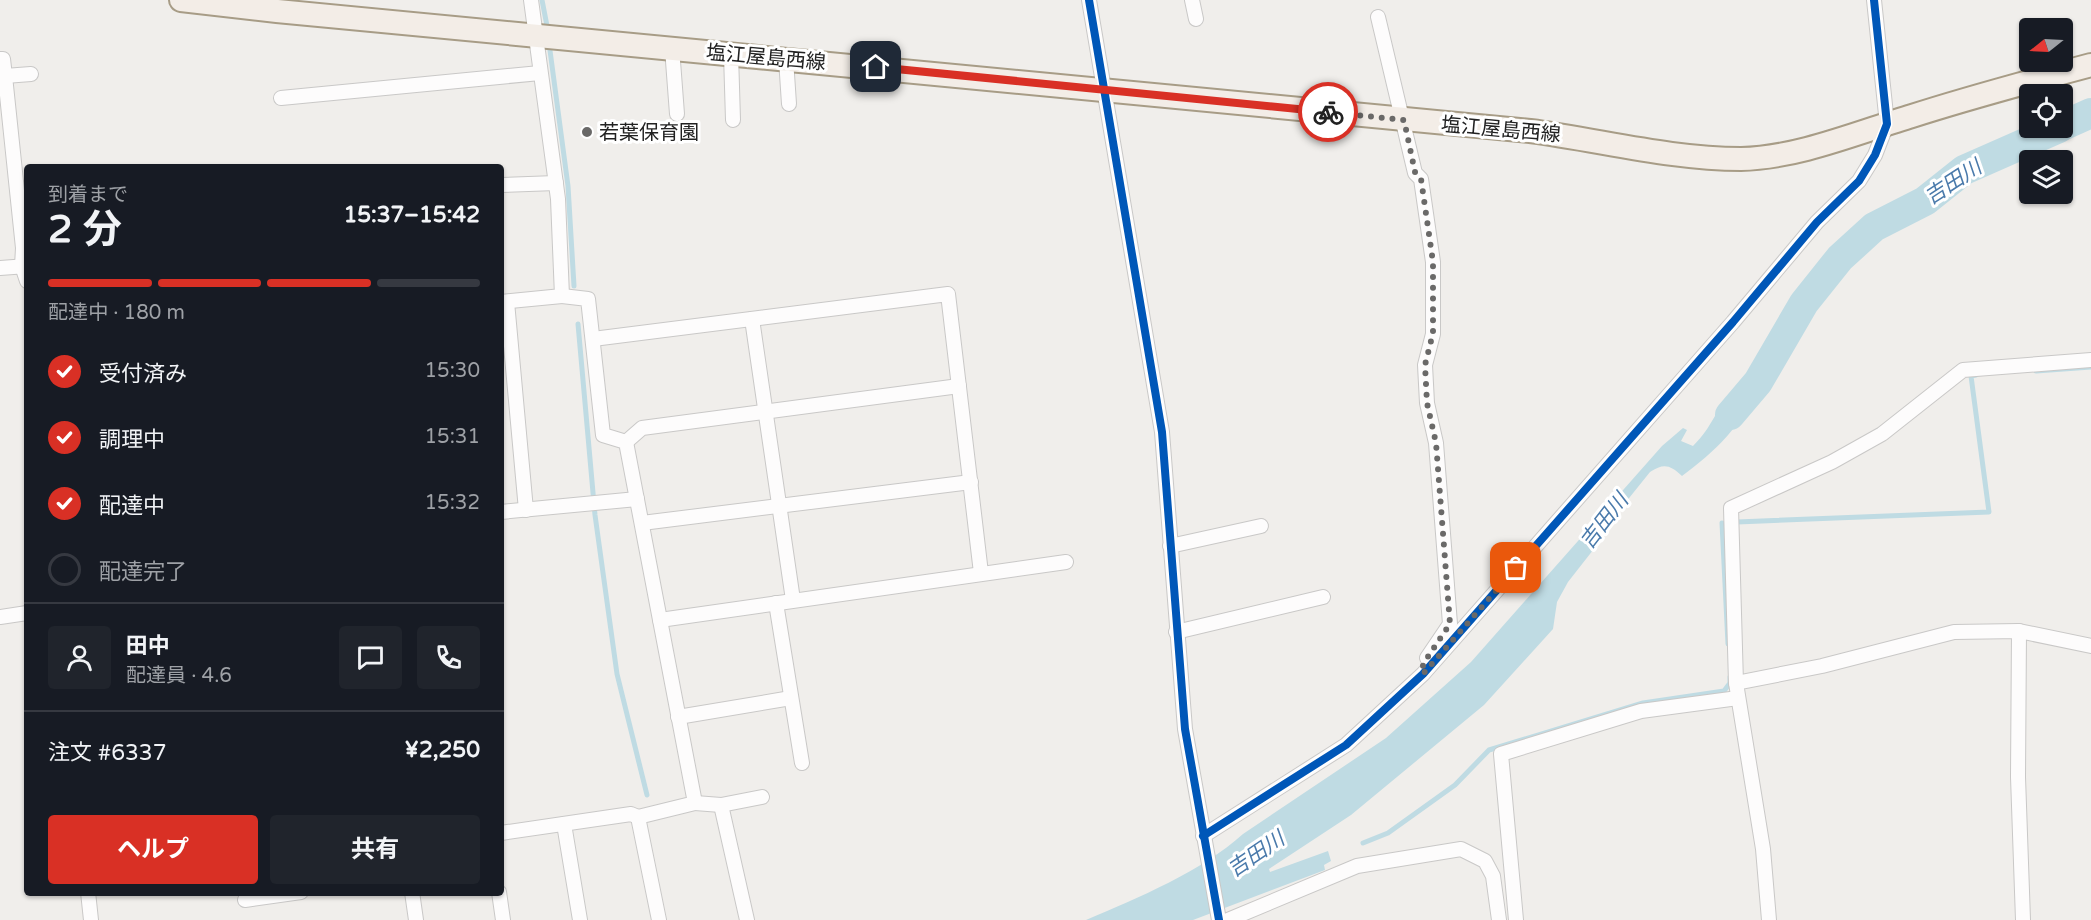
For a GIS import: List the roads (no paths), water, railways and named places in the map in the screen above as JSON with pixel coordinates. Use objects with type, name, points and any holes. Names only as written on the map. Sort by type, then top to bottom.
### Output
[{"type":"main road","name":"塩江屋島西線","points":[[182,0],[276,6],[543,36],[1102,88],[1590,138],[1681,157],[1743,159],[1841,139],[1975,96],[2091,65]]},
{"type":"street","points":[[531,0],[543,36],[540,73],[555,183],[562,296]]},
{"type":"street","points":[[1089,0],[1102,88],[1162,432],[1185,729],[1204,842],[1222,918],[1356,866],[1461,849],[1485,861],[1493,876],[1499,920]]},
{"type":"street","points":[[1192,0],[1196,19]]},
{"type":"street","points":[[1204,842],[1346,746],[1423,674],[1733,322],[1817,222],[1859,181],[1875,155],[1887,124],[1874,0]]},
{"type":"street","points":[[1378,17],[1415,172],[1421,179],[1433,262],[1433,333],[1425,365],[1427,403],[1436,443],[1450,624],[1423,664],[1423,674]]},
{"type":"street","points":[[672,48],[676,114]]},
{"type":"street","points":[[731,54],[733,120]]},
{"type":"street","points":[[0,59],[3,59],[5,76],[7,166],[24,260]]},
{"type":"street","points":[[786,59],[789,104]]},
{"type":"street","points":[[282,98],[540,73]]},
{"type":"street","points":[[5,76],[31,74]]},
{"type":"street","points":[[504,185],[555,183]]},
{"type":"street","points":[[0,268],[24,266]]},
{"type":"street","points":[[593,339],[948,294],[981,573]]},
{"type":"street","points":[[526,510],[504,302],[562,296],[588,299],[603,435],[626,442]]},
{"type":"street","points":[[752,319],[793,600]]},
{"type":"street","points":[[1769,920],[1763,849],[1736,683],[1731,508],[1832,462],[1882,434],[1963,370],[2091,360]]},
{"type":"street","points":[[626,442],[642,428],[959,386]]},
{"type":"street","points":[[626,442],[695,803]]},
{"type":"street","points":[[642,523],[971,482]]},
{"type":"street","points":[[504,513],[637,499]]},
{"type":"street","points":[[1170,546],[1261,526]]},
{"type":"street","points":[[660,620],[1066,562]]},
{"type":"street","points":[[1176,632],[1323,597]]},
{"type":"street","points":[[776,603],[802,764]]},
{"type":"street","points":[[0,617],[24,613]]},
{"type":"street","points":[[1736,683],[1822,666],[1954,632],[2019,631],[2091,646]]},
{"type":"street","points":[[2019,631],[2018,789],[2023,920]]},
{"type":"street","points":[[678,717],[791,698]]},
{"type":"street","points":[[1516,920],[1501,754],[1641,711],[1738,698]]},
{"type":"street","points":[[504,833],[631,814],[638,817],[695,803],[721,804],[762,796]]},
{"type":"street","points":[[721,804],[747,920]]},
{"type":"street","points":[[638,817],[659,920]]},
{"type":"street","points":[[564,824],[580,920]]},
{"type":"street","points":[[88,896],[91,920]]},
{"type":"street","points":[[245,900],[273,896]]},
{"type":"street","points":[[413,896],[416,920]]},
{"type":"street","points":[[500,896],[503,920]]},
{"type":"water","points":[[1756,384],[1752,398],[1737,424],[1705,458],[1682,476],[1667,466],[1650,472],[1597,538],[1597,545],[1568,582],[1557,602],[1553,629],[1484,705],[1351,815],[1269,869],[1270,872],[1328,851],[1331,861],[1324,865],[1325,870],[1193,920],[1086,920],[1189,872],[1386,738],[1471,662],[1662,446],[1683,428],[1687,430],[1681,441],[1693,446],[1723,406]]},
{"type":"waterway","points":[[542,0],[548,31]]},
{"type":"waterway","points":[[549,43],[568,186],[574,286]]},
{"type":"waterway","name":"吉田川","points":[[2073,121],[2091,113]]},
{"type":"waterway","name":"吉田川","points":[[1730,415],[1758,382],[1804,303],[1840,258],[1874,227],[1925,201],[1964,170],[2036,138]]},
{"type":"waterway","points":[[578,324],[595,515],[617,674],[647,795]]},
{"type":"waterway","points":[[2036,371],[2091,367]]},
{"type":"waterway","points":[[1737,522],[1989,512],[1971,376],[1976,375]]},
{"type":"waterway","points":[[1722,523],[1728,644]]},
{"type":"waterway","points":[[1363,843],[1388,833],[1455,785],[1489,750],[1643,703],[1724,691],[1730,683],[1730,677]]},
{"type":"place","name":"若葉保育園","points":[[587,132]]}]
